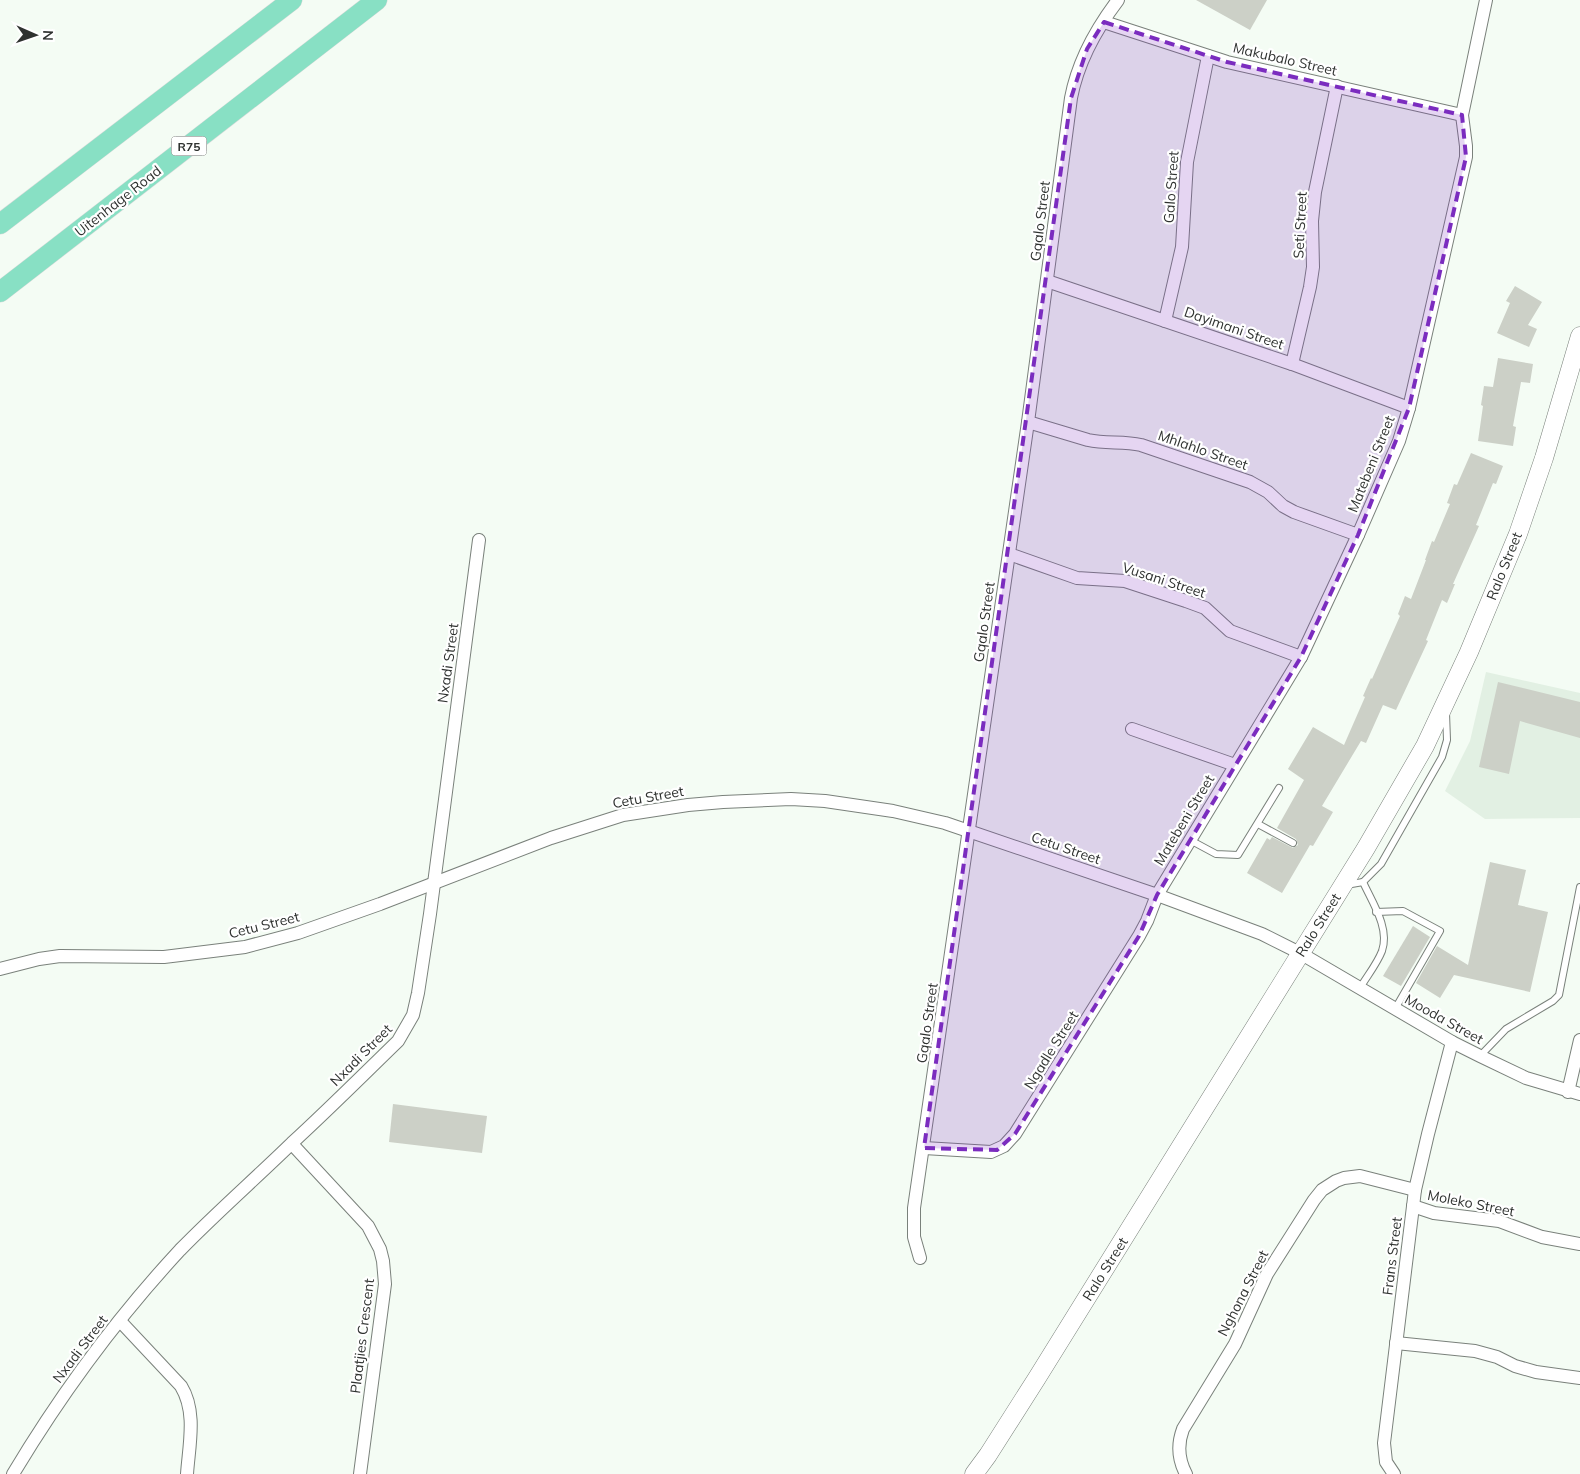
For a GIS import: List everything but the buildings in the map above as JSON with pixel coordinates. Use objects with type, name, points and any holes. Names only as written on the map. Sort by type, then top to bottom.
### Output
[{"type":"main road","points":[[0,224],[292,0]]},
{"type":"main road","name":"Uitenhage Road","points":[[0,292],[377,0]]},
{"type":"street","name":"Gqalo Street","points":[[920,1258],[914,1237],[913,1220],[1028,422],[1074,80],[1086,49],[1118,0]]},
{"type":"street","name":"Matebeni Street","points":[[1157,895],[1301,657],[1358,535],[1399,441],[1409,408],[1466,157],[1462,115],[1486,0]]},
{"type":"street","name":"Makubalo Street","points":[[1104,22],[1208,56],[1462,115]]},
{"type":"street","name":"Galo Street","points":[[1166,321],[1182,247],[1186,162],[1208,56]]},
{"type":"street","name":"Seti Street","points":[[1292,364],[1310,287],[1313,267],[1312,221],[1314,199],[1337,86]]},
{"type":"street","name":"Dayimani Street","points":[[1047,280],[1292,364],[1409,408]]},
{"type":"street","name":"Ralo Street","points":[[974,1474],[1037,1378],[1343,886],[1420,754],[1469,652],[1518,534],[1544,458],[1580,336]]},
{"type":"street","name":"Mhlahlo Street","points":[[1028,422],[1093,441],[1141,444],[1250,482],[1268,492],[1294,512],[1358,535]]},
{"type":"street","name":"Nxadi Street","points":[[13,1474],[30,1445],[82,1370],[120,1321],[180,1251],[224,1206],[292,1144],[398,1041],[408,1026],[416,1005],[430,914],[479,540]]},
{"type":"street","name":"Vusani Street","points":[[1009,554],[1077,578],[1125,581],[1186,601],[1205,608],[1230,631],[1301,657]]},
{"type":"street","points":[[1132,729],[1235,765]]},
{"type":"street","name":"Cetu Street","points":[[0,969],[39,959],[60,956],[164,957],[245,947],[298,933],[551,838],[623,815],[688,805],[791,799],[824,801],[893,811],[945,823],[1157,895],[1262,934],[1300,953]]},
{"type":"street","name":"Ngadle Street","points":[[924,1148],[992,1152],[1009,1142],[1016,1134],[1140,936],[1157,895]]},
{"type":"street","name":"Mooda Street","points":[[1300,953],[1452,1042],[1526,1078],[1574,1093]]},
{"type":"street","points":[[1574,1093],[1580,1040]]},
{"type":"street","name":"Frans Street","points":[[1394,1474],[1386,1462],[1384,1443],[1415,1190],[1452,1042]]},
{"type":"street","name":"Plaatjies Crescent","points":[[292,1144],[368,1226],[384,1261],[384,1296],[360,1474]]},
{"type":"street","name":"Nghona Street","points":[[1186,1474],[1179,1452],[1183,1429],[1235,1344],[1267,1274],[1314,1200],[1328,1185],[1353,1176],[1392,1183],[1415,1190]]},
{"type":"street","name":"Moleko Street","points":[[1413,1206],[1434,1213],[1499,1221],[1542,1237],[1580,1244]]},
{"type":"street","points":[[120,1321],[181,1386],[187,1396],[190,1407],[190,1419],[187,1474]]},
{"type":"street","points":[[1396,1343],[1475,1351],[1536,1372],[1580,1378]]},
{"type":"lane","points":[[1343,886],[1363,882],[1382,864],[1442,757],[1447,740],[1446,702]]},
{"type":"lane","points":[[1190,840],[1216,854],[1234,856],[1240,853],[1279,788]]},
{"type":"lane","points":[[1258,824],[1293,843]]},
{"type":"lane","points":[[1360,988],[1381,952],[1384,940],[1384,931],[1363,882]]},
{"type":"lane","points":[[1480,1056],[1499,1035],[1553,1002],[1559,995],[1580,887]]},
{"type":"lane","points":[[1376,912],[1403,911],[1440,931],[1395,1009]]},
{"type":"highlighted area","points":[[1104,22],[1227,62],[1462,115],[1466,157],[1409,408],[1358,535],[1301,657],[1157,895],[1139,936],[1015,1134],[997,1150],[924,1148],[1071,98],[1087,49]]},
{"type":"shaded area","points":[[1486,672],[1580,693],[1580,818],[1485,819],[1445,791],[1470,741]]}]
